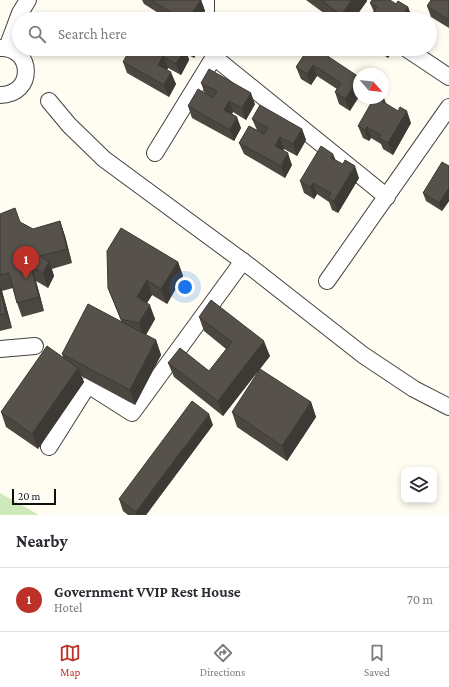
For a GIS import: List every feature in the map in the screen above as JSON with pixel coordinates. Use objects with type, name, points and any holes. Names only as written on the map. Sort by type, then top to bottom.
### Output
[{"type":"street","points":[[21,12],[28,0]]},
{"type":"street","points":[[206,0],[206,12]]},
{"type":"street","points":[[4,48],[12,31]]},
{"type":"street","points":[[0,95],[12,93],[18,90],[22,85],[26,72],[20,56]]},
{"type":"street","points":[[155,153],[211,56]]},
{"type":"street","points":[[217,56],[387,197]]},
{"type":"street","points":[[418,56],[449,77]]},
{"type":"street","points":[[49,101],[69,125],[104,158],[243,261],[368,358],[414,389],[449,407]]},
{"type":"street","points":[[327,281],[449,107]]},
{"type":"street","points":[[49,447],[88,385],[132,412],[243,261]]},
{"type":"street","points":[[0,349],[35,346]]},
{"type":"green space","points":[[0,493],[39,515],[0,515]]},
{"type":"building","points":[[151,0],[201,0],[193,12],[171,12]]},
{"type":"building","points":[[321,0],[352,0],[343,12],[337,12]]},
{"type":"building","points":[[372,0],[390,0],[396,4],[398,1],[408,7],[405,12],[374,12],[377,7],[370,3]]},
{"type":"building","points":[[431,0],[449,0],[449,20],[437,12],[427,6]]},
{"type":"building","points":[[126,56],[163,56],[158,65],[171,72],[164,85],[123,62]]},
{"type":"building","points":[[163,56],[181,56],[176,64]]},
{"type":"building","points":[[303,56],[328,56],[353,73],[353,88],[345,99],[335,92],[341,83],[313,65],[307,74],[296,67]]},
{"type":"building","points":[[209,69],[251,93],[242,108],[229,101],[224,110],[237,117],[230,130],[188,106],[198,89],[213,98],[217,91],[201,83]]},
{"type":"building","points":[[371,104],[387,104],[398,111],[400,107],[407,111],[388,143],[379,138],[381,135],[367,127],[365,130],[358,126]]},
{"type":"building","points":[[260,105],[302,129],[293,144],[280,137],[275,146],[288,153],[281,166],[239,143],[249,126],[264,134],[268,128],[252,119]]},
{"type":"building","points":[[321,146],[333,154],[331,158],[343,164],[345,160],[355,166],[334,201],[328,198],[331,193],[313,183],[310,187],[300,181]]},
{"type":"building","points":[[442,162],[449,166],[449,188],[439,203],[423,193]]},
{"type":"building","points":[[15,208],[20,222],[33,229],[60,221],[67,249],[40,256],[49,262],[43,273],[31,267],[39,297],[17,303],[9,273],[0,275],[0,214]]},
{"type":"building","points":[[121,228],[178,262],[161,289],[147,280],[137,297],[150,305],[139,323],[121,319],[108,288],[107,251]]},
{"type":"building","points":[[0,290],[6,313],[0,315]]},
{"type":"building","points":[[211,300],[264,341],[218,401],[168,363],[180,348],[209,371],[232,342],[199,317]]},
{"type":"building","points":[[88,304],[156,340],[130,390],[62,354]]},
{"type":"building","points":[[47,346],[78,368],[32,434],[1,412]]},
{"type":"building","points":[[260,369],[311,402],[282,446],[232,412]]},
{"type":"building","points":[[192,401],[209,414],[136,512],[119,499]]},
{"type":"place","name":"Government VVIP Rest House","points":[[26,279]]}]
